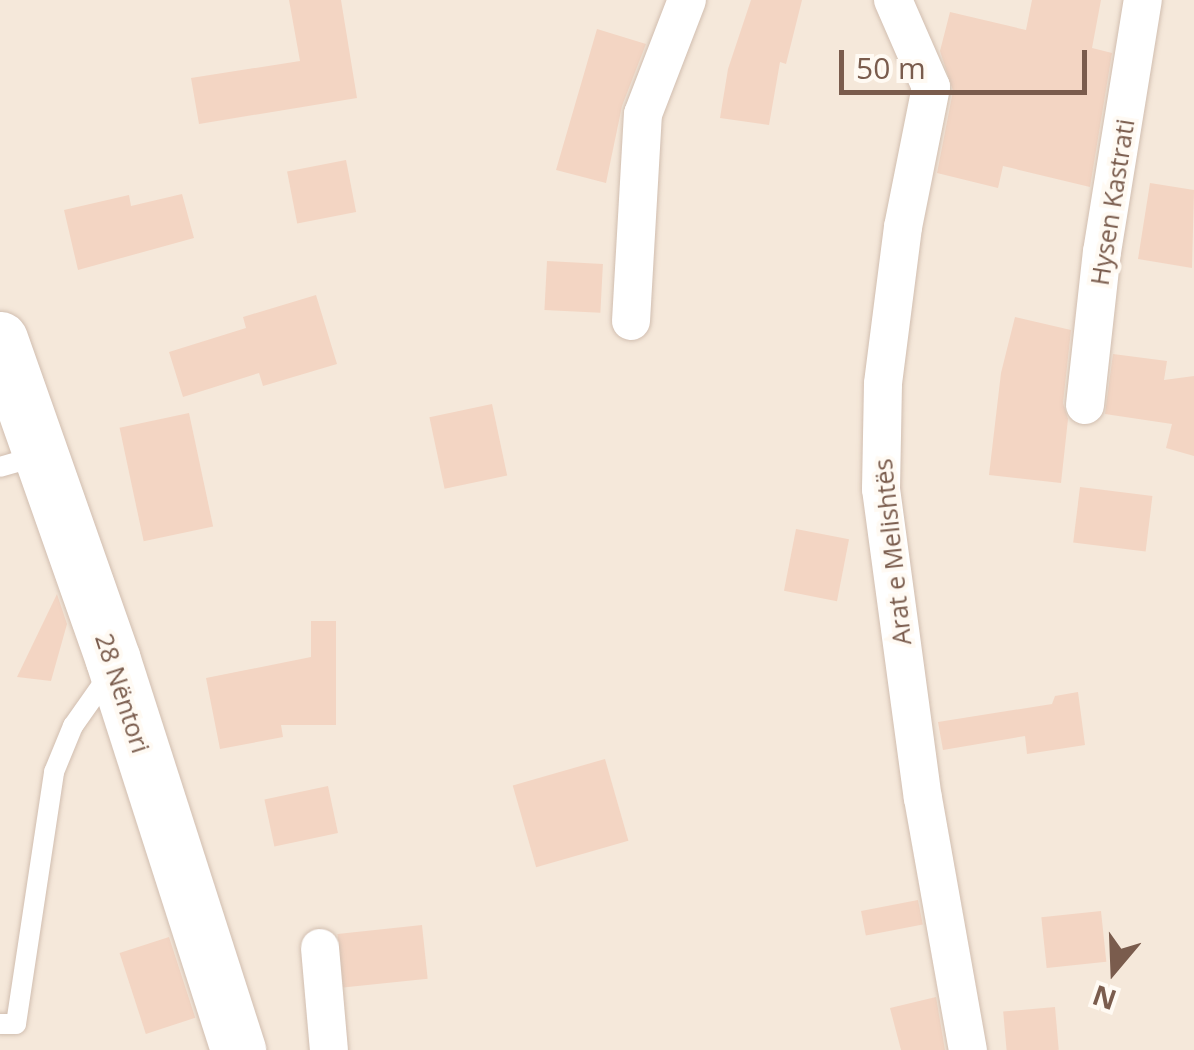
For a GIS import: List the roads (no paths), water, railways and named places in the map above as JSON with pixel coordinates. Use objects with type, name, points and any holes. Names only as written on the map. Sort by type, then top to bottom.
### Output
[{"type":"main road","name":"28 Nëntori","points":[[0,339],[20,461],[113,660],[238,1050]]},
{"type":"street","points":[[632,321],[643,114],[687,0]]},
{"type":"street","name":"Arat e Melishtës","points":[[893,0],[931,87],[903,227],[883,384],[881,489],[923,798],[968,1050]]},
{"type":"street","name":"Hysen Kastrati","points":[[1085,405],[1102,252],[1143,0]]},
{"type":"street","points":[[320,948],[329,1050]]},
{"type":"lane","points":[[0,1024],[16,1024],[54,772],[73,726],[108,676],[113,660]]}]
